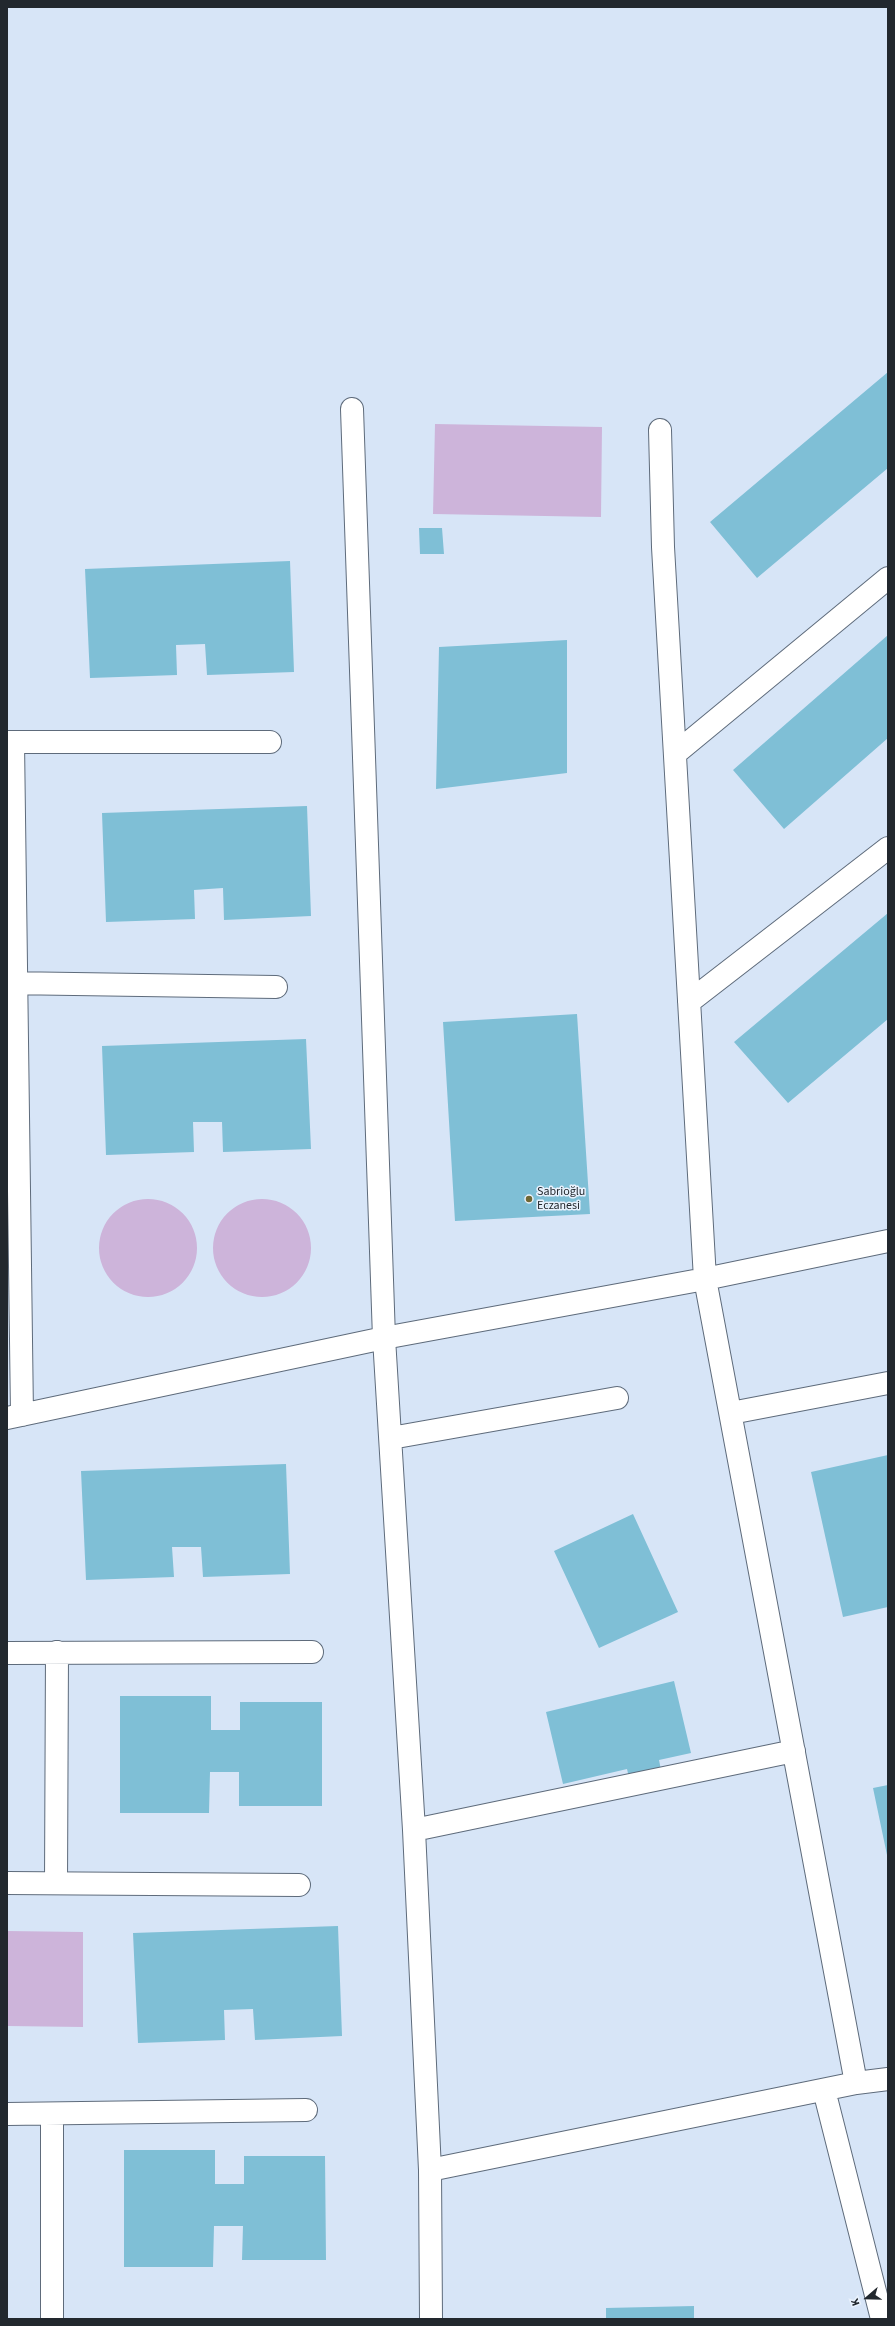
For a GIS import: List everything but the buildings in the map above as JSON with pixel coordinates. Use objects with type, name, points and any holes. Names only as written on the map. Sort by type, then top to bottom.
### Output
[{"type":"street","points":[[352,409],[384,1338],[414,1830],[430,2170],[431,2319]]},
{"type":"street","points":[[660,430],[663,548],[676,753],[705,1279],[856,2083]]},
{"type":"street","points":[[676,753],[888,578]]},
{"type":"street","points":[[270,742],[10,742],[14,1416],[384,1338],[705,1279],[888,1241]]},
{"type":"street","points":[[689,1002],[888,848]]},
{"type":"street","points":[[11,983],[276,986]]},
{"type":"street","points":[[731,1413],[888,1383]]},
{"type":"street","points":[[391,1438],[617,1398]]},
{"type":"street","points":[[56,1883],[57,1652]]},
{"type":"street","points":[[7,1653],[312,1652]]},
{"type":"street","points":[[414,1830],[794,1751]]},
{"type":"street","points":[[7,1883],[300,1885]]},
{"type":"street","points":[[430,2170],[856,2083],[888,2079]]},
{"type":"street","points":[[824,2090],[882,2319]]},
{"type":"street","points":[[7,2114],[306,2110]]},
{"type":"street","points":[[52,2114],[52,2319]]},
{"type":"shaded area","points":[[435,424],[602,427],[601,517],[433,514]]},
{"type":"shaded area","points":[[148,1199],[167,1203],[183,1213],[193,1229],[197,1248],[193,1267],[183,1283],[167,1293],[148,1297],[129,1293],[113,1283],[103,1267],[99,1248],[103,1229],[113,1213],[129,1203]]},
{"type":"shaded area","points":[[262,1199],[281,1203],[297,1213],[307,1229],[311,1248],[307,1267],[297,1283],[281,1293],[262,1297],[243,1293],[227,1283],[217,1267],[213,1248],[217,1229],[227,1213],[243,1203]]},
{"type":"shaded area","points":[[7,1931],[83,1932],[83,2027],[7,2026]]},
{"type":"place","name":"Sabrioğlu Eczanesi","points":[[529,1199]]}]
